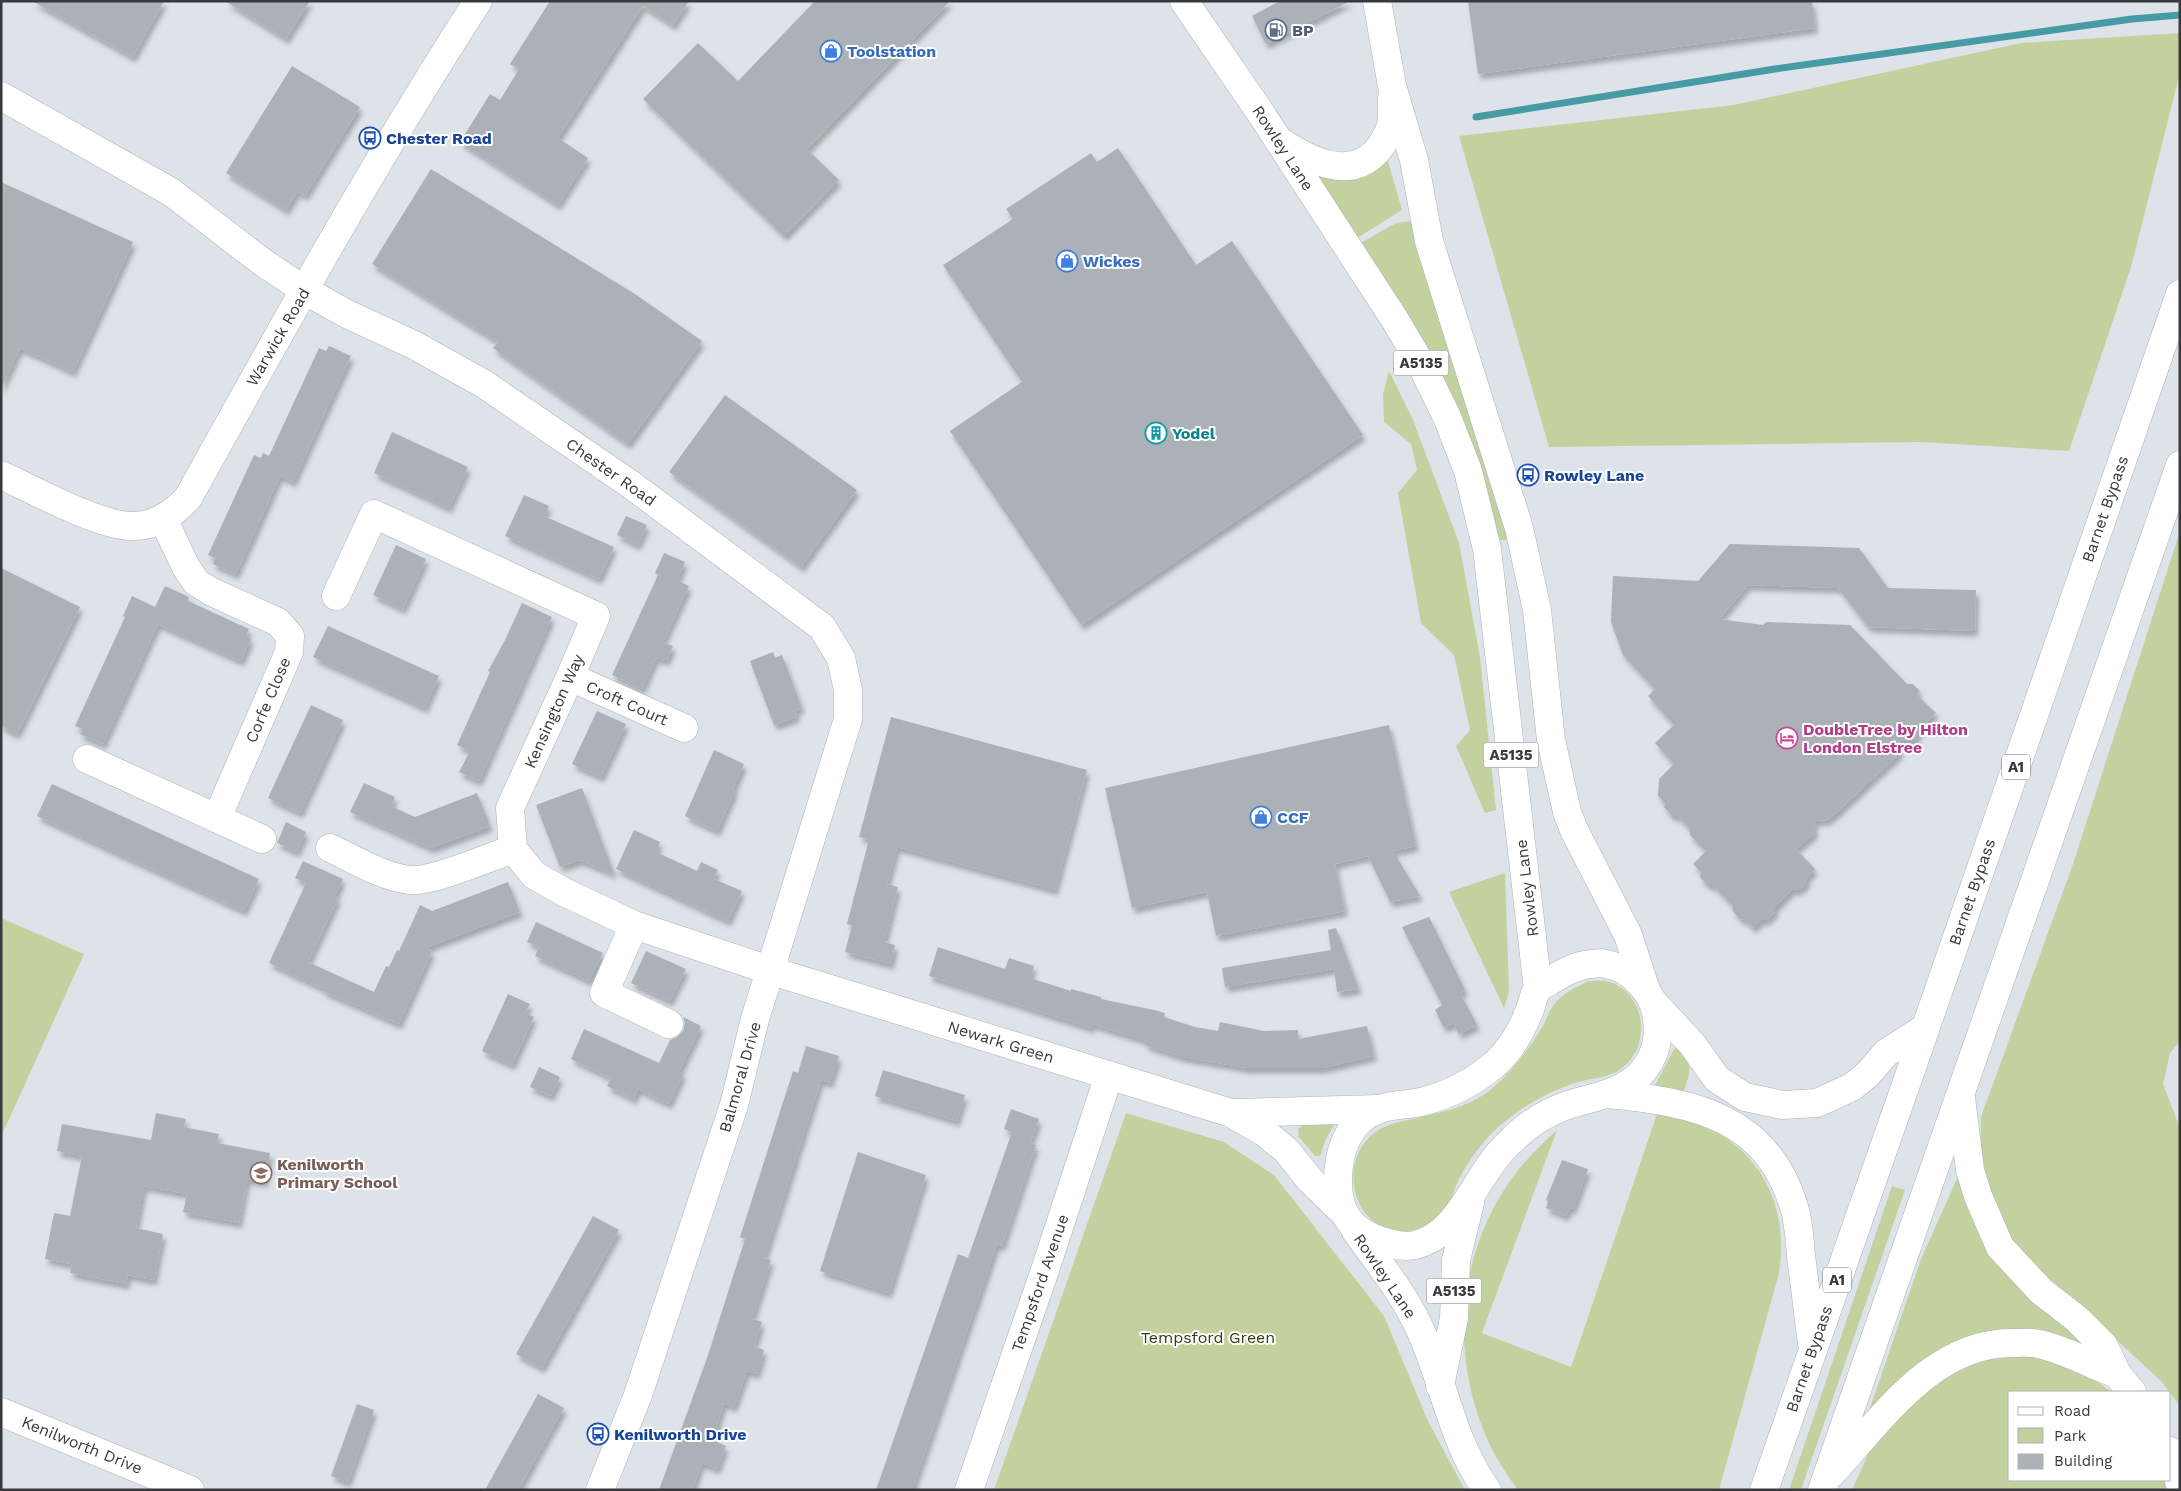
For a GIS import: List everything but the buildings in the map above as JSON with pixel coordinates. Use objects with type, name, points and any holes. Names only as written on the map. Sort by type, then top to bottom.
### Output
[{"type":"main road","name":"Warwick Road","points":[[1,475],[109,522],[132,526],[163,520],[177,510],[188,498],[304,290],[478,1]]},
{"type":"main road","name":"Rowley Lane","points":[[1184,1],[1395,320],[1421,364],[1447,417],[1468,471],[1487,549],[1538,989]]},
{"type":"main road","name":"A5135","points":[[1377,1],[1392,86],[1414,160],[1429,241],[1519,528],[1537,610],[1551,740],[1568,812],[1574,830],[1628,936],[1650,997]]},
{"type":"main road","name":"A5135","points":[[1276,139],[1302,156],[1322,164],[1348,167],[1369,159],[1384,143],[1391,124],[1392,86]]},
{"type":"main road","name":"Chester Road","points":[[1,96],[171,192],[261,261],[304,290],[347,314],[414,345],[484,384],[630,484],[822,627],[841,658]]},
{"type":"main road","name":"Barnet Bypass","points":[[1764,1490],[2180,294]]},
{"type":"main road","points":[[1823,1486],[2180,465]]},
{"type":"main road","name":"Kensington Way","points":[[336,596],[374,514],[596,616],[510,808],[513,849]]},
{"type":"main road","name":"Corfe Close","points":[[163,520],[186,567],[196,582],[212,592],[278,622],[290,636],[289,652],[217,818]]},
{"type":"main road","name":"Balmoral Drive","points":[[600,1490],[638,1395],[734,1105],[755,1019],[772,971],[848,719],[848,690],[841,658]]},
{"type":"main road","name":"Croft Court","points":[[570,677],[684,728]]},
{"type":"main road","points":[[87,760],[262,839]]},
{"type":"main road","points":[[330,848],[385,874],[411,880],[434,876],[513,849],[534,875],[564,892],[634,925],[772,971]]},
{"type":"main road","points":[[634,925],[604,993],[670,1024]]},
{"type":"main road","points":[[1538,989],[1570,968],[1602,963],[1624,970],[1692,1044],[1717,1079],[1745,1097],[1783,1105],[1817,1103],[1852,1087],[1868,1074],[1886,1053],[1925,1028]]},
{"type":"main road","name":"Newark Green","points":[[772,971],[1231,1113],[1264,1132],[1286,1150],[1310,1180],[1346,1217]]},
{"type":"main road","name":"Newark Green","points":[[1231,1113],[1378,1109],[1424,1101],[1450,1093],[1474,1080],[1496,1063],[1516,1038],[1528,1015],[1538,989]]},
{"type":"main road","points":[[1378,1109],[1364,1118],[1349,1133],[1341,1149],[1338,1185],[1346,1217],[1364,1234],[1385,1243],[1414,1246],[1440,1234],[1472,1197],[1492,1160],[1522,1130],[1560,1108],[1626,1087],[1640,1075],[1650,1061],[1658,1043],[1659,1025],[1650,997]]},
{"type":"main road","name":"Tempsford Avenue","points":[[970,1490],[1109,1076]]},
{"type":"main road","points":[[1607,1094],[1678,1103],[1709,1112],[1733,1124],[1757,1143],[1776,1168],[1789,1193],[1796,1216],[1812,1349]]},
{"type":"main road","points":[[1961,1094],[1970,1170],[1978,1196],[2000,1247],[2042,1291],[2077,1319],[2104,1346],[2124,1383]]},
{"type":"main road","name":"A5135","points":[[1440,1386],[1454,1318],[1456,1260],[1472,1197]]},
{"type":"main road","name":"Rowley Lane","points":[[1346,1217],[1401,1295],[1414,1319],[1469,1460],[1488,1490]]},
{"type":"main road","points":[[1823,1486],[1906,1392],[1926,1375],[1954,1356],[1978,1347],[2004,1342],[2036,1343],[2064,1351],[2124,1383]]},
{"type":"main road","name":"Kenilworth Drive","points":[[1,1412],[190,1490]]},
{"type":"green space","points":[[2180,33],[2180,73],[2131,267],[2069,451],[1921,442],[1549,447],[1459,136],[1734,105],[2021,43]]},
{"type":"green space","points":[[1388,161],[1402,210],[1354,240],[1315,181],[1321,177],[1340,178],[1356,176]]},
{"type":"green space","points":[[1413,221],[1509,539],[1495,541],[1357,245],[1396,223]]},
{"type":"green space","points":[[1389,371],[1413,420],[1459,543],[1480,657],[1496,810],[1485,813],[1456,746],[1470,730],[1454,655],[1421,623],[1398,493],[1417,470],[1411,444],[1384,422],[1383,394]]},
{"type":"green space","points":[[2180,531],[2180,1041],[2170,1053],[2163,1084],[2180,1128],[2180,1406],[2171,1394],[2171,1391],[2169,1391],[2161,1381],[2036,1266],[1998,1226],[1980,1155],[1981,1117],[2073,864]]},
{"type":"green space","points":[[1505,873],[1509,992],[1504,1008],[1449,892]]},
{"type":"green space","points":[[1,918],[84,954],[1,1137]]},
{"type":"green space","points":[[1589,981],[1606,981],[1619,986],[1630,995],[1637,1007],[1641,1033],[1638,1047],[1631,1059],[1616,1072],[1566,1086],[1542,1097],[1520,1110],[1499,1126],[1473,1156],[1459,1179],[1448,1208],[1435,1221],[1422,1228],[1408,1231],[1387,1228],[1370,1219],[1359,1204],[1354,1185],[1354,1166],[1361,1148],[1375,1133],[1395,1123],[1460,1106],[1472,1101],[1495,1086],[1531,1045],[1555,1003],[1567,993]]},
{"type":"green space","points":[[1675,1048],[1686,1057],[1689,1067],[1684,1091],[1680,1092],[1655,1085]]},
{"type":"green space","name":"Tempsford Green","points":[[1126,1113],[1224,1142],[1274,1175],[1384,1316],[1428,1421],[1465,1490],[994,1490]]},
{"type":"green space","points":[[1657,1114],[1687,1120],[1714,1131],[1737,1146],[1755,1165],[1769,1188],[1778,1214],[1781,1242],[1779,1273],[1719,1490],[1518,1490],[1500,1463],[1485,1434],[1474,1401],[1467,1368],[1464,1334],[1466,1300],[1471,1267],[1482,1234],[1496,1203],[1515,1174],[1557,1130],[1482,1333],[1571,1367]]},
{"type":"green space","points":[[1333,1123],[1334,1125],[1326,1139],[1320,1156],[1315,1156],[1299,1137],[1298,1129],[1304,1124]]},
{"type":"green space","points":[[1960,1172],[2099,1355],[2027,1333],[1867,1417],[1921,1259]]},
{"type":"green space","points":[[1892,1186],[1905,1190],[1801,1490],[1789,1490]]},
{"type":"green space","points":[[2040,1355],[2086,1373],[2110,1391],[2008,1391],[2008,1481],[2164,1481],[2167,1490],[1852,1490],[1870,1450],[1905,1409],[1966,1361]]},
{"type":"waterway","points":[[1476,117],[1775,69],[2132,19],[2180,15]]},
{"type":"place","name":"BP","points":[[1276,30]]},
{"type":"place","name":"Toolstation","points":[[831,51]]},
{"type":"place","name":"Chester Road","points":[[370,138]]},
{"type":"place","name":"Wickes","points":[[1067,261]]},
{"type":"place","name":"Yodel","points":[[1156,433]]},
{"type":"place","name":"Rowley Lane","points":[[1528,475]]},
{"type":"place","name":"DoubleTree by Hilton London Elstree","points":[[1787,738]]},
{"type":"place","name":"CCF","points":[[1261,817]]},
{"type":"place","name":"Kenilworth Primary School","points":[[261,1173]]},
{"type":"place","name":"Kenilworth Drive","points":[[598,1434]]}]
